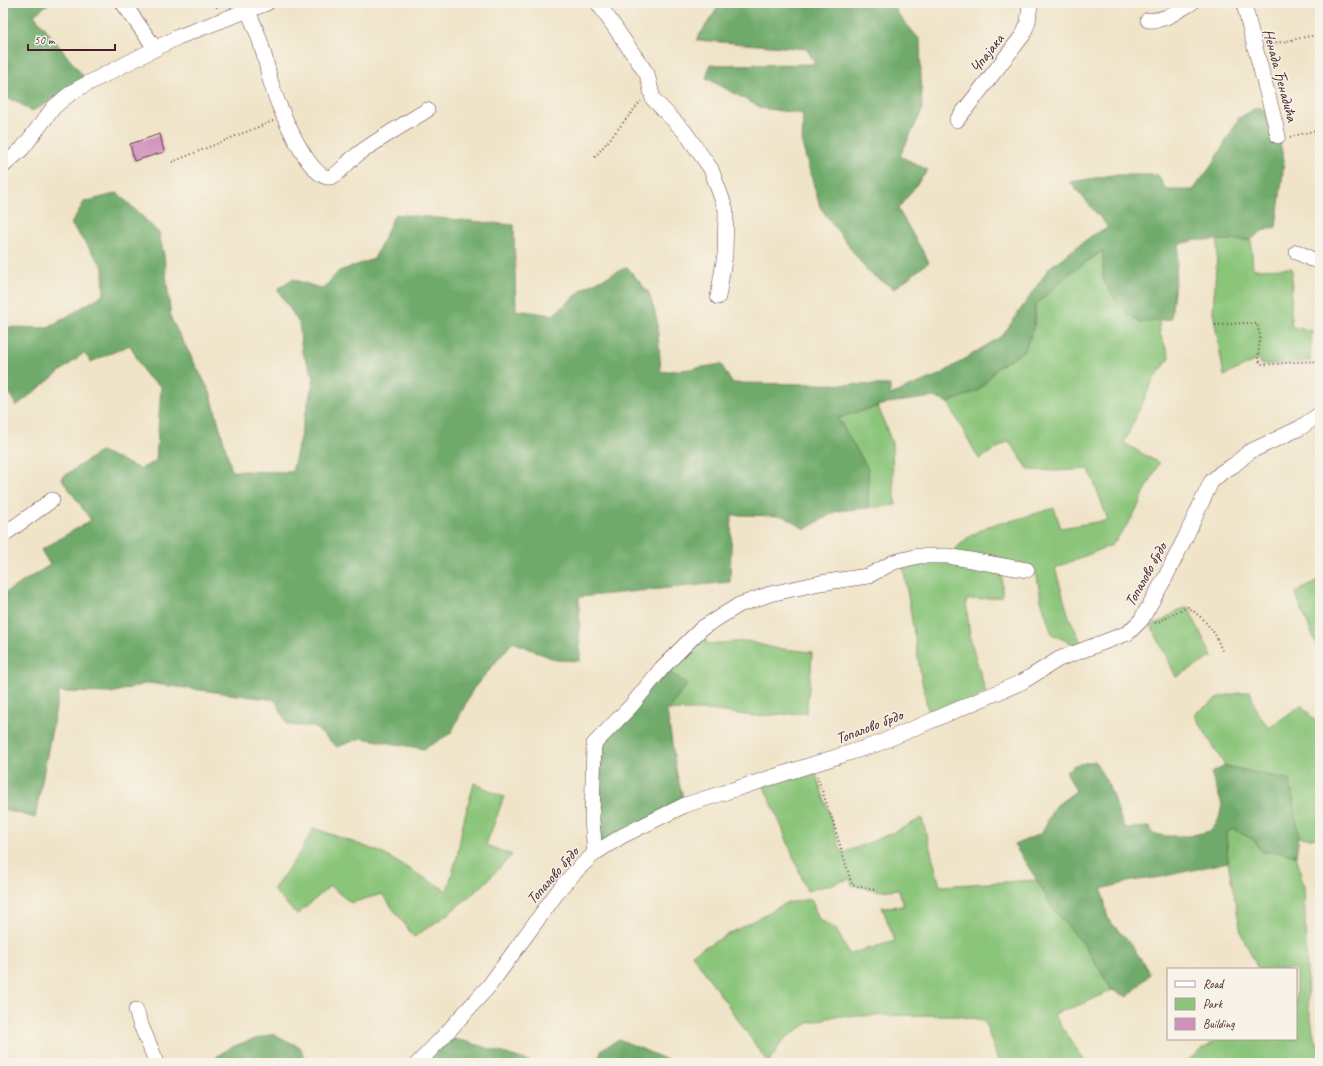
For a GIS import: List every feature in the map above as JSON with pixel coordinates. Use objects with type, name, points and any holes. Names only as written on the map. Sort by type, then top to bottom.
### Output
[{"type":"street","points":[[122,3],[155,48]]},
{"type":"street","points":[[3,166],[22,149],[54,107],[77,89],[178,37],[267,3]]},
{"type":"street","points":[[598,3],[647,74],[653,99],[685,132],[711,169],[726,210],[725,255],[718,297]]},
{"type":"street","name":"Чпајака","points":[[957,120],[1023,34],[1028,22],[1030,3]]},
{"type":"street","points":[[1148,20],[1155,21],[1170,16],[1190,3]]},
{"type":"street","name":"Ненада Ђенадића","points":[[1244,3],[1254,48],[1270,98],[1278,136]]},
{"type":"street","points":[[248,11],[262,47],[272,85],[284,117],[310,164],[321,176],[334,176],[360,153],[427,110]]},
{"type":"street","points":[[1297,252],[1311,259],[1320,261]]},
{"type":"street","name":"Топалово брдо","points":[[418,1063],[444,1037],[489,986],[562,886],[595,853],[622,836],[685,805],[877,744],[1022,682],[1059,659],[1128,633],[1141,620],[1179,550],[1211,482],[1249,452],[1300,428],[1320,414]]},
{"type":"street","points":[[3,535],[52,500]]},
{"type":"street","points":[[595,853],[592,820],[594,744],[631,706],[662,668],[702,628],[739,604],[770,594],[820,583],[868,576],[894,562],[919,556],[948,556],[1027,570]]},
{"type":"street","points":[[136,1010],[157,1063]]},
{"type":"path","points":[[1254,48],[1320,34]]},
{"type":"path","points":[[595,157],[650,89]]},
{"type":"path","points":[[172,162],[284,117]]},
{"type":"path","name":"Ненада Ђенадића","points":[[1278,136],[1285,139],[1320,129]]},
{"type":"path","points":[[1214,325],[1243,323],[1257,324],[1260,336],[1258,359],[1261,364],[1275,365],[1288,362],[1320,362]]},
{"type":"path","points":[[1141,620],[1151,625],[1188,607],[1203,619],[1215,634],[1223,653]]},
{"type":"path","points":[[813,765],[833,822],[852,885],[880,891]]},
{"type":"green space","points":[[3,3],[49,3],[34,15],[88,82],[32,111],[16,101],[3,97]]},
{"type":"green space","points":[[721,3],[894,3],[897,13],[920,40],[922,111],[900,156],[928,170],[898,209],[929,262],[894,289],[868,272],[820,207],[802,144],[803,114],[761,108],[706,78],[710,65],[815,64],[807,49],[696,40]]},
{"type":"green space","points":[[1258,107],[1273,114],[1284,160],[1276,227],[1262,231],[1251,240],[1197,240],[1179,244],[1171,319],[1140,323],[1120,307],[1103,279],[1103,250],[1066,276],[1035,306],[1035,323],[1025,350],[998,367],[979,390],[948,403],[934,397],[888,403],[838,418],[868,469],[868,508],[837,511],[805,529],[783,516],[732,515],[730,582],[579,597],[580,661],[556,660],[513,642],[473,689],[451,733],[424,749],[362,738],[337,747],[314,727],[288,725],[275,700],[148,683],[111,693],[59,692],[35,818],[3,809],[3,594],[50,565],[41,550],[91,520],[61,478],[101,451],[140,469],[156,461],[161,386],[146,376],[130,345],[91,362],[84,353],[16,406],[3,379],[3,331],[8,327],[48,328],[104,294],[103,267],[71,224],[84,202],[118,193],[159,233],[164,255],[171,319],[210,392],[232,471],[292,472],[314,377],[302,352],[299,323],[277,289],[292,279],[323,289],[339,271],[374,259],[395,214],[514,225],[516,310],[553,315],[584,288],[627,267],[649,293],[657,320],[661,372],[721,364],[732,383],[890,385],[890,395],[941,374],[1003,335],[1050,267],[1094,234],[1108,227],[1070,182],[1113,175],[1158,175],[1166,190],[1193,190],[1214,162],[1239,118]]},
{"type":"green space","points":[[1218,240],[1251,240],[1253,269],[1292,268],[1291,326],[1312,331],[1310,361],[1261,364],[1258,359],[1224,376],[1213,312]]},
{"type":"green space","points":[[1104,250],[1103,279],[1140,323],[1159,320],[1160,334],[1170,358],[1153,380],[1124,443],[1159,463],[1132,518],[1112,545],[1055,568],[1069,617],[1085,650],[1052,634],[1041,600],[1036,570],[1002,566],[1002,597],[966,600],[970,638],[986,693],[930,721],[902,560],[948,556],[967,538],[988,526],[1054,508],[1061,528],[1108,520],[1089,469],[1057,471],[1029,470],[1009,441],[979,459],[948,403],[979,390],[998,367],[1025,350],[1035,323],[1035,306],[1066,276]]},
{"type":"green space","points":[[878,406],[892,443],[893,481],[896,505],[868,508],[868,469],[838,418]]},
{"type":"green space","points":[[1320,580],[1320,649],[1314,639],[1295,593]]},
{"type":"green space","points":[[1188,607],[1212,657],[1176,677],[1151,625],[1164,620],[1177,611]]},
{"type":"green space","points":[[702,628],[707,644],[747,641],[773,648],[812,652],[806,713],[752,716],[711,710],[667,710],[662,668]]},
{"type":"green space","points":[[662,668],[688,684],[667,711],[677,775],[685,805],[595,853],[594,744]]},
{"type":"green space","points":[[1250,691],[1257,712],[1269,728],[1301,705],[1320,726],[1320,839],[1299,837],[1290,780],[1225,766],[1194,714],[1222,696]]},
{"type":"green space","points":[[1095,761],[1109,786],[1124,828],[1150,827],[1152,834],[1167,836],[1189,836],[1210,831],[1219,819],[1222,805],[1211,773],[1225,766],[1290,780],[1299,837],[1296,855],[1278,852],[1261,852],[1254,840],[1233,829],[1226,833],[1228,862],[1161,877],[1132,881],[1102,889],[1108,919],[1131,944],[1150,974],[1128,997],[1112,990],[1085,946],[1052,908],[1037,880],[1014,845],[1042,833],[1054,807],[1076,791],[1066,771],[1075,765]]},
{"type":"green space","points":[[813,765],[842,853],[883,837],[922,818],[940,886],[1037,880],[1052,908],[1085,946],[1112,990],[1085,1003],[1053,1014],[1086,1063],[999,1063],[984,1020],[950,1015],[836,1016],[808,1023],[784,1039],[768,1063],[692,954],[786,903],[811,899],[819,919],[836,929],[849,954],[895,941],[882,907],[904,906],[898,889],[880,891],[852,885],[850,879],[807,891],[776,813],[761,781]]},
{"type":"green space","points":[[474,783],[504,797],[486,845],[512,855],[483,885],[448,914],[414,937],[382,894],[351,903],[330,886],[297,915],[273,890],[301,851],[314,828],[380,852],[447,891],[457,857],[463,823]]},
{"type":"green space","points":[[1233,829],[1254,840],[1261,852],[1278,852],[1296,855],[1304,886],[1308,1002],[1314,1036],[1320,1048],[1320,1063],[1183,1063],[1217,1040],[1297,1040],[1297,968],[1258,968],[1241,933],[1228,862],[1226,833]]},
{"type":"green space","points":[[273,1034],[300,1047],[307,1063],[211,1063],[231,1047]]},
{"type":"green space","points":[[443,1037],[468,1042],[535,1063],[418,1063]]},
{"type":"green space","points":[[619,1039],[674,1063],[597,1063],[602,1049]]},
{"type":"building","points":[[160,134],[164,152],[134,161],[130,144]]}]
